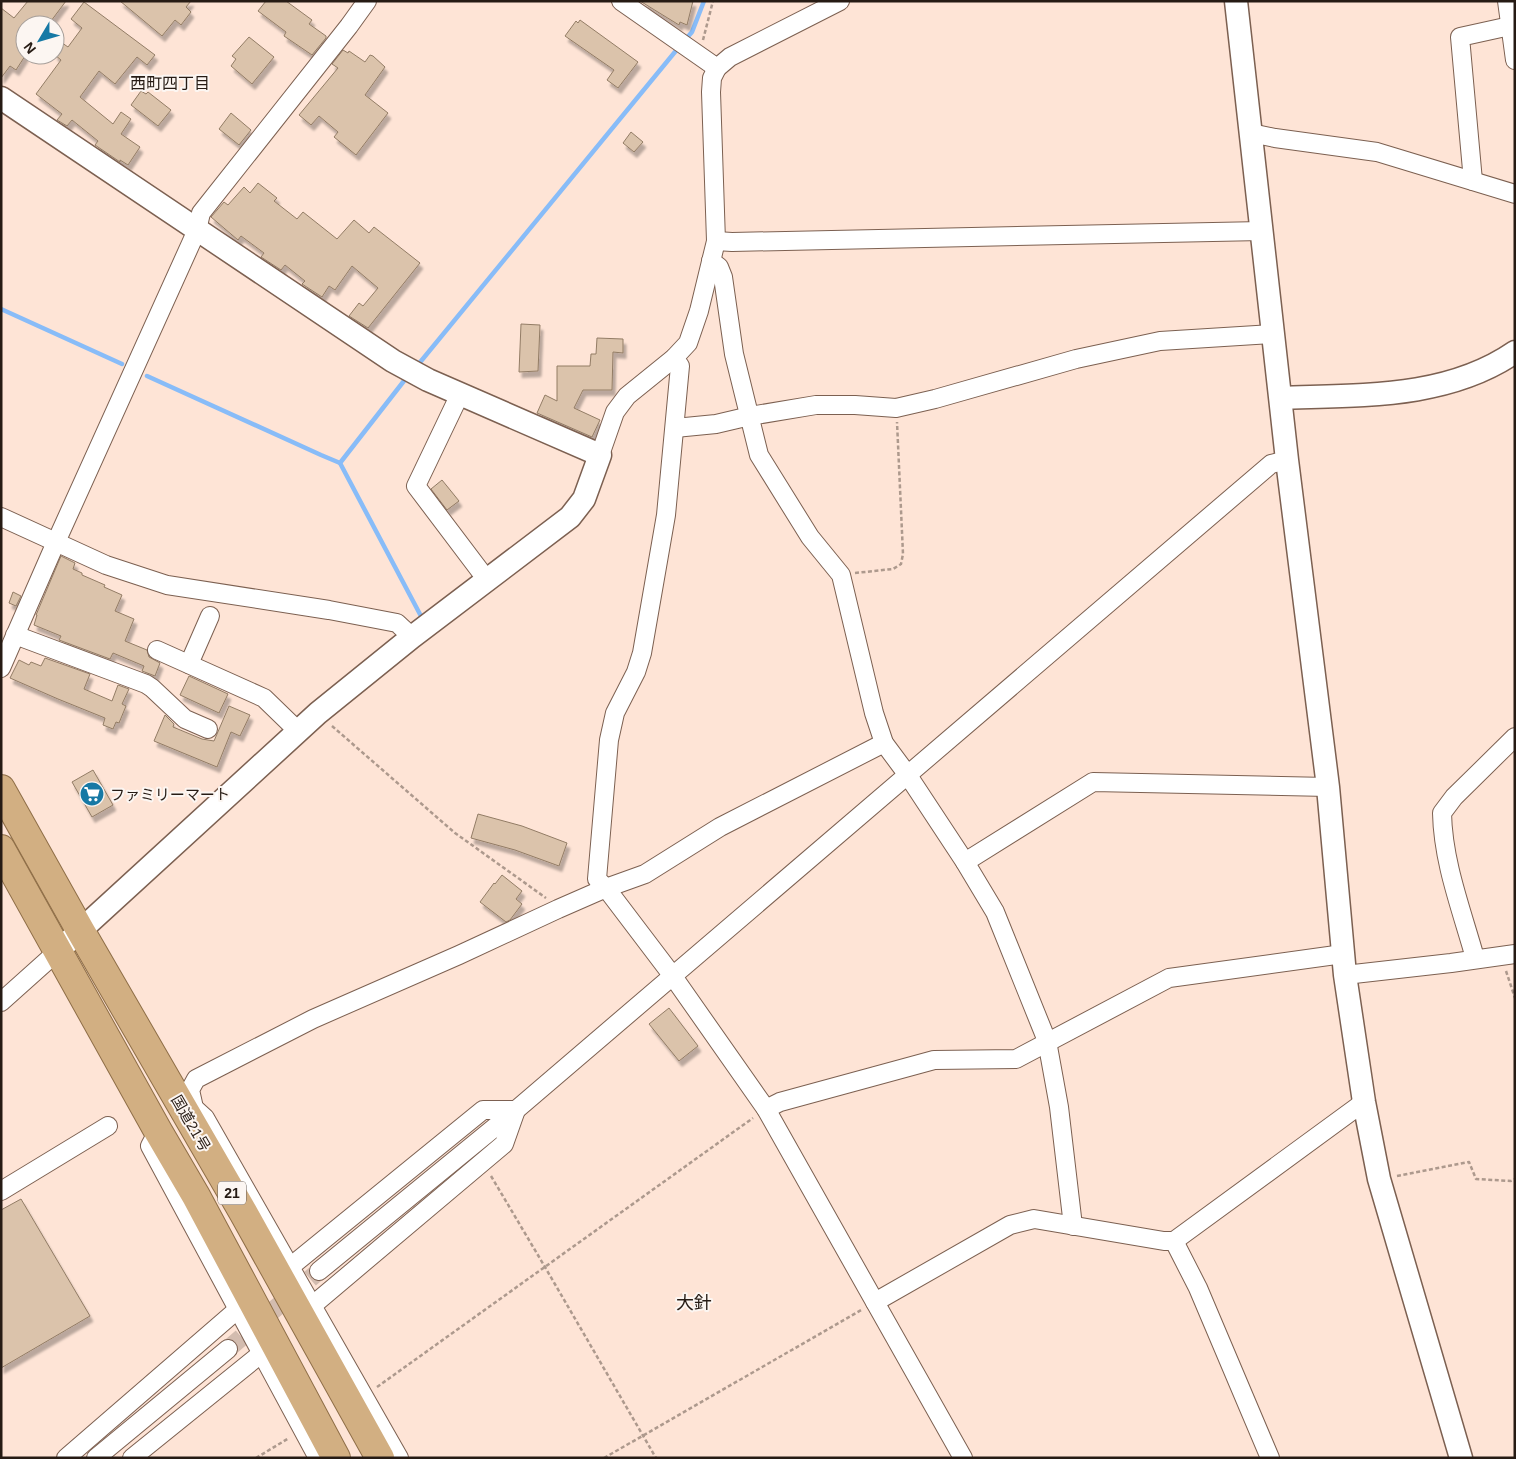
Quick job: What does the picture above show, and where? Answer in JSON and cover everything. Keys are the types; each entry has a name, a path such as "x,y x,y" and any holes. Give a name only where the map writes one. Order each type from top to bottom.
{"highway":[{"name":"国道21号","path":"1,789 80,930 189,1109 243,1212 380,1458"},
{"name":"21","path":"1,849 196,1196 336,1458"}],"street":[{"path":"1,668 196,230 201,213 350,26 367,1"},
{"path":"621,1 717,68"},
{"path":"1,1002 318,713 412,637 570,517 584,498 615,412 627,396 674,358 688,343 699,311 716,241 711,92 712,78 717,68 730,57 840,1"},
{"path":"1236,1 1287,460 1328,788 1344,964 1364,1102 1379,1179 1461,1458"},
{"path":"1507,1 1515,60"},
{"path":"1474,181 1460,37 1510,26"},
{"path":"1,98 196,230 412,372 600,455"},
{"path":"1251,133 1377,152 1515,194"},
{"path":"716,241 1262,231"},
{"path":"711,261 719,267 723,277 734,354 759,455 810,537 841,575 874,713 884,743 907,774 965,862 995,912 1048,1041 1059,1107 1073,1226"},
{"path":"674,428 716,424 750,416 816,405 896,408 935,399 1076,359 1160,340 1273,334"},
{"path":"1281,398 1375,395 1425,389 1463,378 1515,352"},
{"path":"674,358 680,366 666,515 642,653 636,672 615,713 609,740 597,879 606,888 672,975 766,1109 963,1458"},
{"path":"460,394 416,486 487,580"},
{"path":"319,1271 516,1110 1271,464 1287,460"},
{"path":"1,516 106,565 168,585 328,610 397,623 412,637"},
{"path":"189,664 210,616"},
{"path":"16,635 146,684 185,719 208,729"},
{"path":"157,650 264,698 298,731"},
{"path":"1475,958 1442,835 1442,813 1454,797 1515,737"},
{"path":"399,1458 205,1118 189,1109 190,1090 196,1080 313,1020 558,909 606,888 645,874 720,827 884,743"},
{"path":"965,862 1094,782 1328,788"},
{"path":"766,1109 780,1102 934,1060 1016,1059 1169,978 1344,964 1451,963 1475,958 1507,955"},
{"path":"875,1302 1010,1225 1034,1219 1174,1241 1364,1102"},
{"path":"290,1267 483,1110 516,1110"},
{"path":"313,1305 504,1144 516,1110"},
{"path":"1,1191 108,1126"},
{"path":"158,1131 150,1146 318,1458"},
{"path":"1174,1241 1198,1288 1270,1458"},
{"path":"66,1458 237,1310"},
{"path":"96,1458 228,1349"},
{"path":"132,1458 262,1353"}],"path":[{"path":"699,56 713,1"},
{"path":"841,575 893,569 901,564 903,554 896,408"},
{"path":"318,713 454,833 550,901 558,909"},
{"path":"1507,955 1515,998"},
{"path":"364,1396 766,1109"},
{"path":"483,1162 656,1458"},
{"path":"1379,1179 1468,1162 1476,1179 1511,1181 1515,1179"},
{"path":"604,1458 875,1302"},
{"path":"256,1458 303,1430"}],"building":[{"path":"28,1 66,1 56,15 16,15"},
{"path":"120,1 191,1 186,7 191,12 181,25 175,20 162,36"},
{"path":"266,1 286,1 312,20 309,24 326,36 312,55 284,36 286,32 258,11"},
{"path":"640,1 693,1 687,25 680,22 679,25"},
{"path":"84,2 155,55 147,65 137,57 115,84 99,71 80,97 113,124 121,112 131,119 121,134 140,147 128,165 120,160 120,162 95,145 98,141 72,120 67,126 57,120 62,114 36,94 57,65 65,65 65,45 68,47 82,28 71,19"},
{"path":"1,8 14,18 15,17 15,65 19,65 16,70 10,66 1,78"},
{"path":"580,20 638,62 618,88 607,80 614,70 565,36 576,21 578,23"},
{"path":"249,37 274,57 252,84 231,66 236,59 232,56"},
{"path":"343,50 348,53 349,51 365,62 370,55 373,56 385,67 365,95 388,113 356,155 334,137 338,132 319,116 311,125 299,115 338,68 332,64"},
{"path":"141,91 146,94 148,92 171,110 158,126 131,105"},
{"path":"231,113 251,130 239,145 219,129"},
{"path":"631,132 643,142 634,152 623,143"},
{"path":"258,183 277,198 274,201 297,219 303,212 337,239 354,220 369,233 374,227 420,263 368,328 349,316 359,303 363,306 378,288 352,266 335,290 329,286 322,297 302,284 305,281 285,265 281,270 261,257 264,253 241,236 238,240 211,217 224,202 228,205 244,187 250,193"},
{"path":"521,324 540,325 538,371 519,372"},
{"path":"597,338 623,339 623,353 613,352 612,390 583,390 574,408 600,420 592,437 537,413 545,395 557,401 557,366 590,366 591,354 596,354"},
{"path":"442,480 459,501 447,510 431,489"},
{"path":"61,556 75,563 73,569 82,573 82,575 122,595 115,611 134,619 125,641 147,650 149,657 160,663 155,676 142,671 144,666 113,653 110,659 59,640 61,636 34,625 36,615"},
{"path":"13,592 21,596 16,606 9,603"},
{"path":"45,658 90,674 84,689 112,701 118,685 129,689 122,704 126,706 119,723 116,722 113,729 103,725 105,718 10,678 19,660 29,665 31,662 41,666"},
{"path":"189,676 228,694 219,713 180,695"},
{"path":"229,706 250,715 240,736 231,732 217,767 154,741 165,715 174,724 173,727 202,739 214,741"},
{"name":"ファミリーマート","path":"93,770 113,805 92,817 72,782"},
{"path":"478,814 522,826 567,843 559,866 515,850 471,838"},
{"path":"502,875 522,891 516,899 522,904 510,920 506,922 480,902"},
{"path":"669,1008 698,1046 679,1061 649,1024"},
{"path":"21,1199 90,1316 1,1368 1,1210"}],"waterway":[{"path":"684,41 692,32 704,1"},
{"path":"417,366 679,47"},
{"path":"1,309 122,364"},
{"path":"147,376 340,463 422,618"},
{"path":"340,463 407,377"}],"tunnel":[{"path":"228,1349 319,1271"}],"place":[{"name":"ファミリーマート","path":"92,794"}],"district":[{"name":"西町四丁目","path":"170,83"},
{"name":"大針","path":"694,1303"}]}
